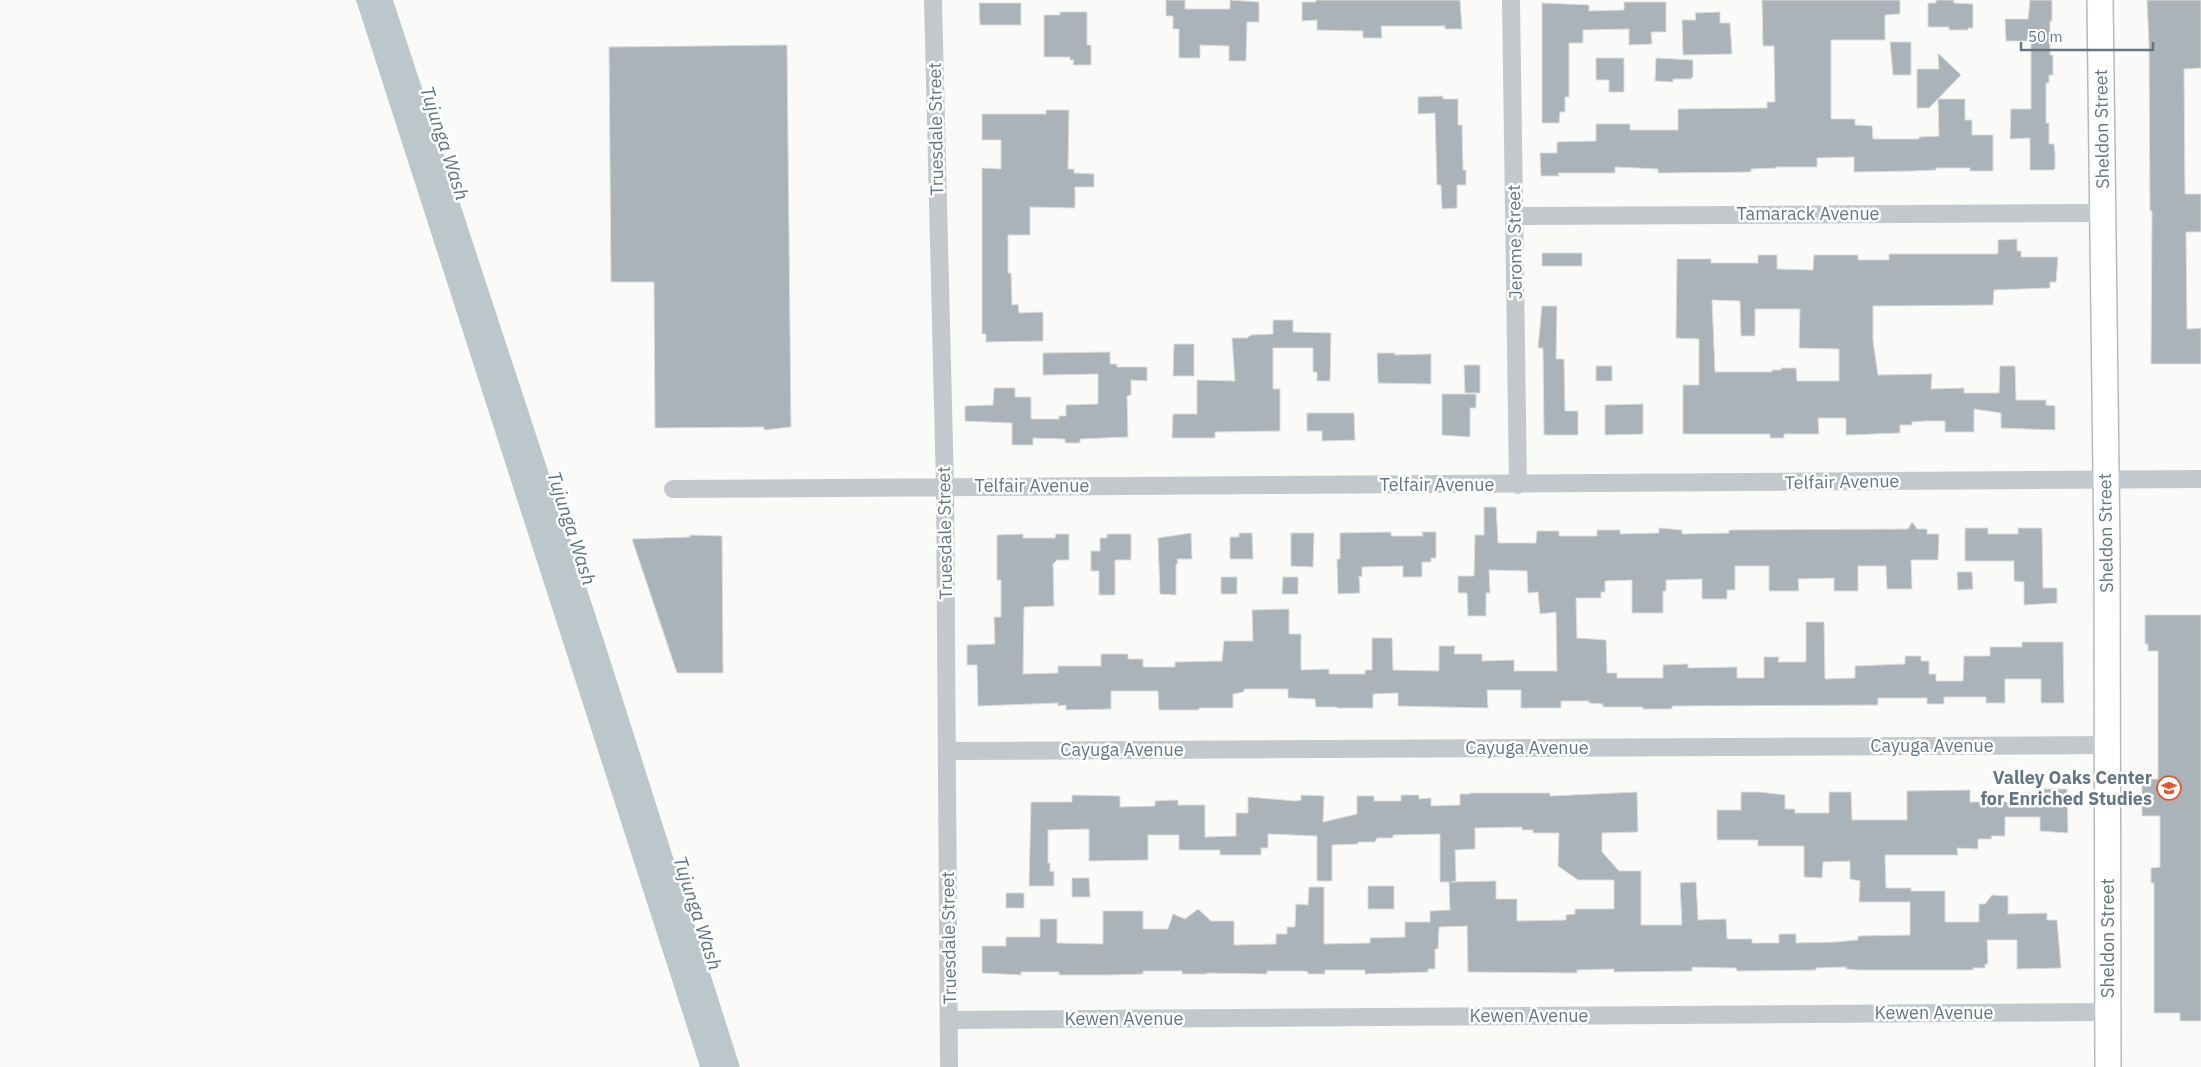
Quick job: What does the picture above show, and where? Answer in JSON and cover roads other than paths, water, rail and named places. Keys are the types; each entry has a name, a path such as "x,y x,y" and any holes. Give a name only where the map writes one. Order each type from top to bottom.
{"main road":[{"name":"Sheldon Street","path":"2100,0 2108,745 2108,1067"}],"street":[{"name":"Truesdale Street","path":"933,0 945,486 949,1067"},
{"name":"Jerome Street","path":"1511,0 1518,485"},
{"name":"Tamarack Avenue","path":"1514,216 2102,213"},
{"name":"Telfair Avenue","path":"673,489 945,486 1518,485 2201,479"},
{"name":"Cayuga Avenue","path":"947,751 2108,745"},
{"name":"Kewen Avenue","path":"950,1020 2108,1012"}],"place":[{"name":"Valley Oaks Center for Enriched Studies","path":"2169,788"}],"water label":[{"name":"Tujunga Wash","path":"445,143"},
{"name":"Tujunga Wash","path":"572,528"},
{"name":"Tujunga Wash","path":"698,913"}]}
